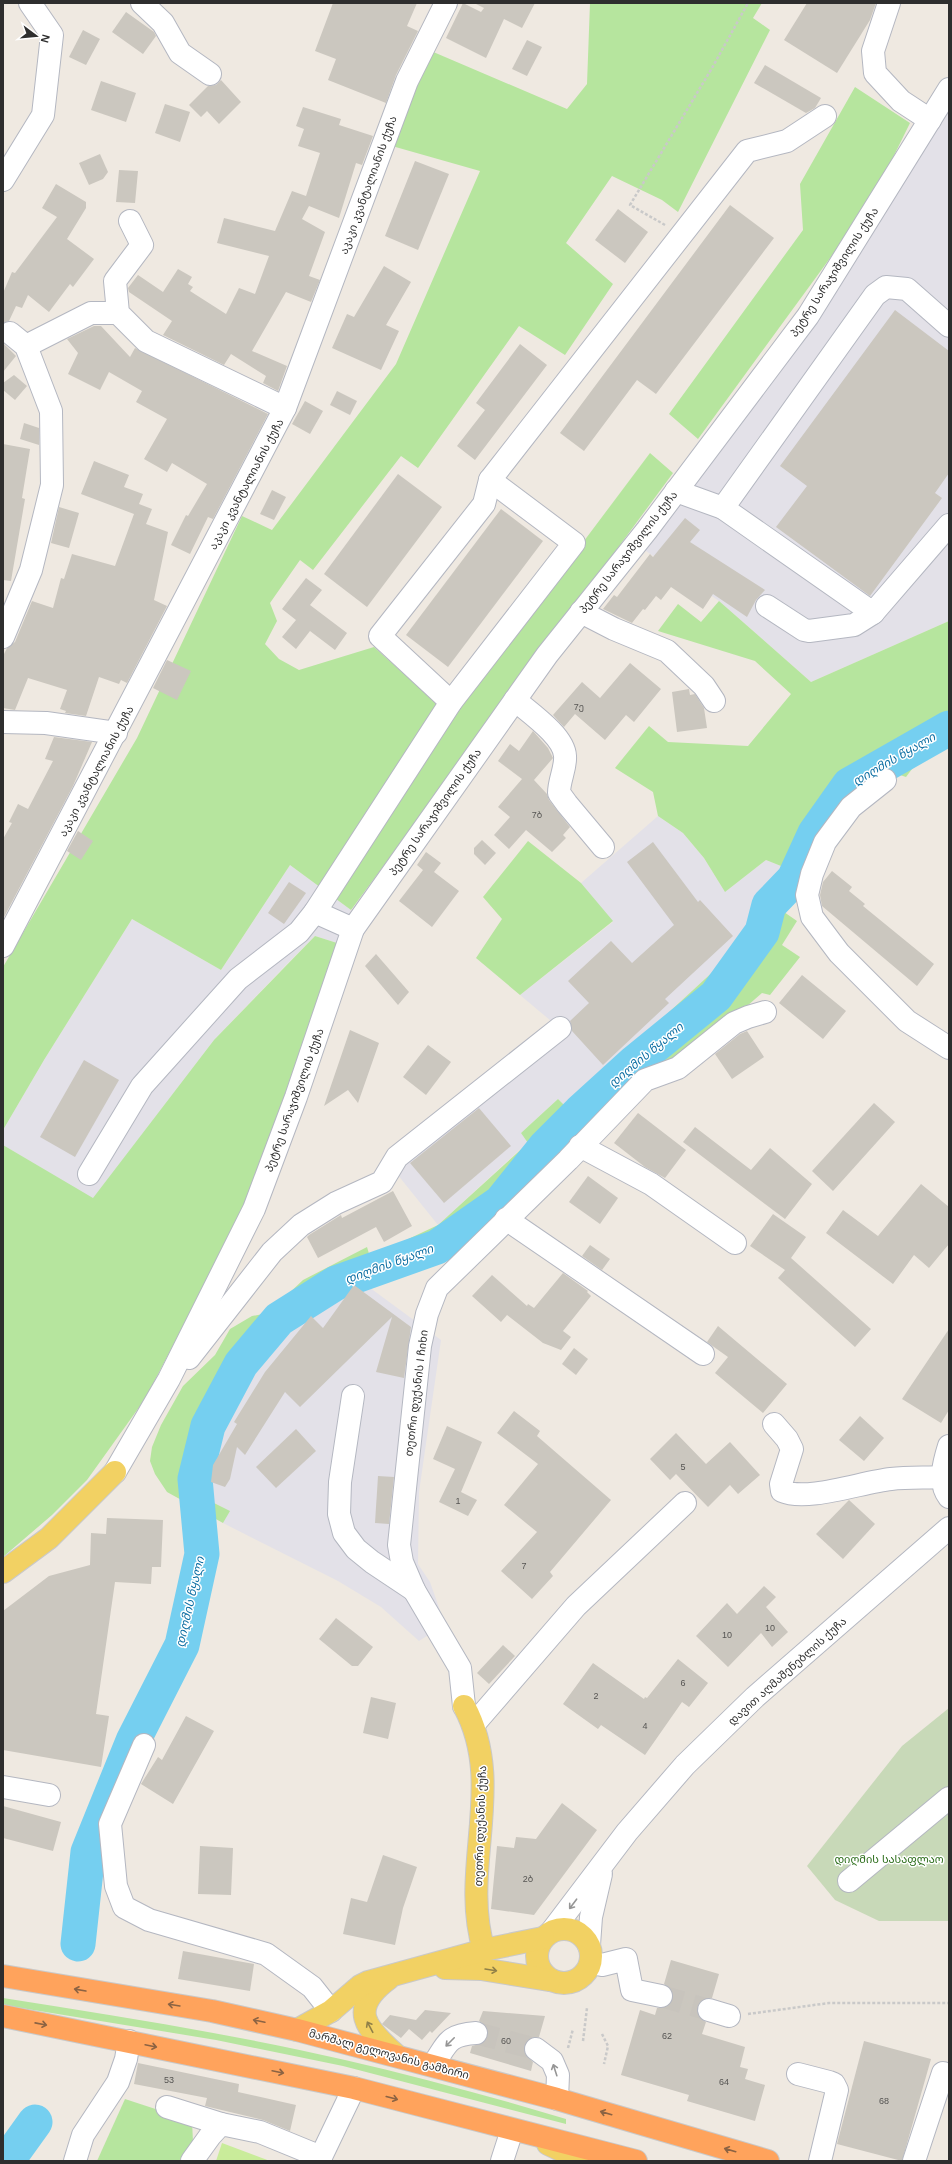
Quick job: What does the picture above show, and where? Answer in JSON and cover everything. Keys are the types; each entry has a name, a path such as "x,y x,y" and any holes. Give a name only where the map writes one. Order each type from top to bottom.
{"highway":[{"name":"მარშალ გელოვანის გამზირი","path":"3,1976 212,2011 297,2030 396,2055 557,2099 768,2161"},
{"path":"3,2016 354,2088 636,2161"}],"main road":[{"name":"პეტრე სარაჯიშვილის ქუჩა","path":"3,1572 49,1538 115,1472"},
{"name":"თეთრი დუქანის ქუჩა","path":"469,1715 482,1754 484,1778 477,1908 478,1927 484,1950"},
{"path":"297,2030 331,2011 360,1986 424,1967 484,1950 569,1929 578,1932 590,1954 582,1978 574,1982 557,1983 549,1980 481,1969 424,1967"},
{"path":"548,1935 536,1956 540,1969 549,1980"},
{"path":"393,1976 375,1988 369,1996 365,2012 368,2028 396,2055"},
{"path":"518,2131 584,2161"}],"street":[{"path":"3,180 42,115 52,35 30,3"},
{"path":"142,3 163,23 180,52 210,74"},
{"name":"აკაკი კვანტალიანის ქუჩა","path":"3,946 285,408 407,81 446,3"},
{"path":"890,3 873,51 875,73 901,101 930,120"},
{"name":"პეტრე სარაჯიშვილის ქუჩა","path":"115,1472 169,1380 254,1209 296,1097 353,929 547,655 676,492 808,316 930,120 948,94"},
{"path":"451,702 380,636 484,504 490,480 747,151 787,141 825,116"},
{"path":"130,221 142,245 115,281 118,313 146,341 285,408"},
{"path":"723,508 874,295 886,287 907,289 949,326"},
{"path":"3,637 31,570 52,484 51,411 18,340 91,313 118,313"},
{"path":"89,1174 142,1086 238,978 299,932 315,912 451,702 574,542 490,480"},
{"path":"676,492 723,508 873,613"},
{"path":"767,606 804,630 809,631 854,625 873,613 949,526"},
{"path":"581,612 614,630 667,651 704,686 714,701"},
{"path":"515,700 547,728 564,746 565,758 559,793 603,847"},
{"path":"3,722 46,723 116,733"},
{"path":"885,780 851,807 825,842 812,874 807,895 812,917 839,953 907,1021 949,1048"},
{"path":"315,912 353,929"},
{"name":"თეთრი დუქანის I ჩიხი","path":"469,1715 460,1668 414,1590 402,1562 399,1545 420,1346 427,1314 437,1288 645,1080 678,1068 734,1023 748,1016 765,1012"},
{"path":"169,1380 208,1336 272,1252 301,1225 336,1203 382,1182 397,1157 560,1028"},
{"path":"580,1146 651,1184 735,1243"},
{"path":"506,1219 703,1354"},
{"path":"353,1396 338,1514 344,1533 356,1549 372,1562 414,1590"},
{"path":"774,1424 787,1439 792,1449 781,1484 782,1491 790,1495 807,1494 892,1479 946,1487 943,1467 949,1446"},
{"path":"469,1715 576,1606 685,1503"},
{"name":"დავით აღმაშენებლის ქუჩა","path":"548,1935 651,1803 686,1765 755,1696 949,1528"},
{"path":"144,1745 110,1824 116,1886 124,1907 149,1920 266,1954 312,1987 331,2011"},
{"path":"3,1787 49,1795"},
{"path":"849,1881 949,1798"},
{"name":"დავით აღმაშენებლის ქუჩა","path":"590,1954 591,1917 595,1892 605,1861"},
{"path":"590,1954 602,1965 626,1960 632,1990 661,1996"},
{"path":"433,2065 448,2041 459,2034 476,2033"},
{"path":"75,2161 83,2134 118,2082 126,2059 121,2040"},
{"path":"536,2049 552,2061 558,2075 557,2099"},
{"path":"914,2161 943,2073"},
{"path":"798,2074 834,2084 837,2090 820,2161"},
{"path":"167,2107 221,2124 260,2132 320,2159 354,2088"},
{"path":"192,2161 210,2136 221,2124"},
{"path":"502,2161 518,2131"}],"path":[{"path":"681,234 630,205 712,68 748,3"},
{"path":"719,2013 829,2003 949,2003"},
{"path":"583,2041 587,2008"},
{"path":"567,2053 573,2029"},
{"path":"602,2034 608,2046 604,2064"}],"shaded area":[{"path":"949,111 949,621 811,682 719,601 643,549 821,311"},
{"path":"658,816 683,833 704,858 725,892 766,860 781,866 743,944 566,1108 558,1099 521,1133 528,1142 438,1225 385,1159 551,1021 520,995 613,922 581,883"},
{"path":"290,865 351,910 337,943 315,936 214,1040 93,1199 3,1145 3,1130 44,1060 132,919 221,970"},
{"path":"362,1282 441,1340 419,1492 418,1564 430,1582 447,1630 430,1634 419,1641 381,1607 338,1581 223,1523 229,1511 212,1502 206,1491 214,1447 229,1402 305,1312 328,1303 335,1293"}],"green space":[{"path":"590,3 762,3 753,18 770,30 678,212 662,200 612,176 566,243 613,284 565,355 519,326 418,468 401,456 313,570 300,560 270,603 277,621 265,644 279,659 299,670 374,647 452,717 650,453 673,473 351,910 290,865 221,970 132,919 44,1060 3,1130 3,967 137,738 242,516 272,530 396,364 480,171 392,146 431,51 567,109 587,84"},
{"path":"855,87 910,123 871,202 698,439 669,414 803,230 800,184"},
{"path":"719,601 811,682 949,621 949,742 921,757 906,777 888,771 797,893 784,912 797,921 782,945 800,957 770,995 762,993 465,1251 459,1244 439,1255 335,1293 328,1303 305,1312 229,1402 214,1447 206,1491 212,1502 230,1511 223,1523 167,1492 155,1474 150,1461 152,1447 161,1425 183,1386 215,1355 230,1329 252,1316 268,1313 303,1280 367,1247 370,1257 438,1225 528,1143 521,1133 558,1099 566,1107 743,944 781,866 766,860 725,892 704,858 683,833 658,816 653,792 615,768 649,726 668,742 748,746 791,694 755,661 658,631 678,604 701,622"},
{"path":"528,841 581,883 613,921 520,995 476,958 502,919 483,897"},
{"path":"315,936 337,943 253,1193 145,1399 87,1480 52,1515 3,1557 3,1145 93,1198 214,1040"},
{"name":"დიღმის სასაფლაო","path":"949,1708 949,1921 879,1921 835,1900 807,1866 902,1746"},
{"path":"3,1998 217,2034 345,2060 484,2095 566,2119 566,2124 343,2066 216,2040 3,2005"},
{"path":"125,2099 192,2121 193,2142 179,2161 97,2161"},
{"path":"222,2143 270,2161 216,2161"}],"building":[{"path":"333,3 417,3 407,26 418,31 396,75 386,103 328,80 336,59 315,51"},
{"path":"463,3 481,12 484,8 474,3 535,3 522,28 504,19 486,58 446,38"},
{"path":"807,3 876,3 870,20 837,73 784,40"},
{"path":"126,12 154,32 156,36 143,54 112,32"},
{"path":"83,30 100,39 86,65 69,57"},
{"path":"527,40 542,47 527,76 512,69"},
{"path":"765,65 821,98 815,108 806,113 754,83"},
{"path":"221,80 241,102 219,124 207,111 201,117 189,105 208,86 216,85"},
{"path":"101,81 136,93 126,122 91,110"},
{"path":"165,104 190,112 180,142 155,133"},
{"path":"303,107 341,119 339,125 373,136 362,165 356,163 339,218 309,206 302,219 325,232 309,276 320,280 311,302 286,292 252,351 287,366 278,391 263,383 266,376 231,354 224,365 163,335 172,321 129,292 128,288 138,275 163,292 178,269 192,277 188,284 193,287 190,291 226,314 239,288 255,294 269,256 217,243 224,218 275,231 292,191 306,196 320,153 298,146 304,129 296,126"},
{"path":"100,154 108,172 103,179 89,185 79,163"},
{"path":"415,161 449,174 418,250 385,236"},
{"path":"119,170 138,171 135,203 116,202"},
{"path":"56,184 86,202 86,208 67,239 94,259 73,287 70,284 49,312 28,295 22,308 16,306 9,321 3,323 3,293 12,272 15,273 57,217 42,208"},
{"path":"730,205 774,238 656,394 637,380 584,451 560,433"},
{"path":"618,209 648,232 625,263 595,240"},
{"path":"384,266 411,282 386,325 399,331 381,370 332,348 347,314 354,317"},
{"path":"895,310 949,351 949,473 935,493 942,498 870,596 776,527 807,486 780,466"},
{"path":"94,326 101,326 130,357 135,348 268,414 213,519 208,517 190,554 171,545 186,515 188,516 207,484 172,463 167,472 144,459 167,419 136,402 142,391 109,372 100,390 68,374 78,353 67,339"},
{"path":"3,343 16,356 3,372"},
{"path":"520,344 547,365 475,460 457,446 485,410 476,403"},
{"path":"14,375 27,386 15,400 3,390 3,383"},
{"path":"337,391 357,401 350,415 330,405"},
{"path":"305,401 323,411 310,434 292,424"},
{"path":"24,423 39,428 39,445 20,439"},
{"path":"3,444 30,449 22,498 25,499 11,581 3,580"},
{"path":"94,461 129,475 124,487 143,494 139,504 152,509 146,524 168,532 154,600 167,606 127,683 121,680 119,684 99,677 86,716 65,713 66,711 60,709 67,690 28,678 15,710 3,708 3,656 7,648 15,642 32,601 53,608 61,578 64,579 72,554 115,566 134,514 81,494"},
{"path":"398,474 442,507 367,607 324,574"},
{"path":"272,490 286,497 274,520 260,514"},
{"path":"59,507 79,513 69,548 51,543"},
{"path":"501,509 543,541 448,667 406,635"},
{"path":"685,518 700,530 690,542 765,590 756,600 747,617 713,594 703,609 671,587 661,600 656,596 632,623 603,609 614,595 617,597 650,554 653,557"},
{"path":"306,578 322,590 310,605 347,633 335,650 310,631 296,649 282,637 296,620 282,609"},
{"path":"167,660 191,671 177,700 153,688"},
{"path":"630,663 661,689 634,722 626,715 605,740 575,714 564,727 553,715 582,682 600,698"},
{"path":"689,689 690,695 695,694 704,708 707,728 677,732 672,692"},
{"path":"533,731 548,748 553,758 534,780 547,794 549,800 570,827 563,835 566,838 552,852 526,830 509,849 494,835 510,817 498,807 522,779 498,761 510,744 519,751"},
{"path":"54,737 92,742 73,786 3,919 3,839 12,823 9,822 18,804 28,809 53,761 45,759"},
{"path":"78,831 93,841 81,860 67,851"},
{"path":"482,840 496,853 485,865 474,854 474,848"},
{"path":"653,842 698,902 700,900 733,936 665,999 669,1003 603,1065 572,1031 570,1021 589,1003 568,981 611,941 632,963 674,925 627,862"},
{"path":"426,852 441,863 434,872 459,891 432,927 399,901 423,870 417,865"},
{"path":"832,871 852,887 849,891 865,904 863,906 934,964 917,986 822,906 820,895 823,882"},
{"path":"289,882 306,893 284,924 268,913"},
{"path":"376,954 409,992 398,1005 365,966"},
{"path":"802,975 846,1011 823,1039 779,1003"},
{"path":"350,1030 379,1043 358,1103 348,1090 324,1106"},
{"path":"747,1031 764,1057 732,1079 715,1054 740,1034"},
{"path":"428,1045 451,1062 426,1095 403,1077"},
{"path":"84,1060 119,1080 75,1157 40,1137"},
{"path":"874,1103 895,1122 833,1191 812,1171"},
{"path":"479,1108 511,1146 444,1203 410,1163"},
{"path":"638,1113 686,1150 665,1178 645,1167 614,1143"},
{"path":"695,1127 751,1170 770,1148 812,1184 785,1219 683,1142"},
{"path":"588,1176 618,1198 600,1224 569,1202"},
{"path":"921,1184 949,1207 949,1244 929,1268 914,1255 893,1284 826,1233 843,1210 878,1236"},
{"path":"393,1191 412,1226 384,1242 376,1227 318,1258 307,1237 309,1235 341,1215 342,1218"},
{"path":"773,1214 806,1237 791,1258 871,1329 855,1347 778,1278 785,1270 750,1246"},
{"path":"590,1245 610,1259 602,1270 582,1256"},
{"path":"563,1273 588,1291 587,1292 591,1296 563,1331 571,1337 561,1350 543,1343 507,1315 501,1322 472,1296 492,1275 527,1306 528,1304 534,1308"},
{"path":"354,1285 411,1327 404,1378 376,1372 392,1317 300,1407 285,1392 245,1455 237,1447 230,1479 225,1487 211,1482 213,1465 237,1424 234,1422 265,1372 311,1316 323,1328"},
{"path":"718,1326 787,1384 763,1413 715,1373 728,1357 707,1342"},
{"path":"949,1329 949,1410 941,1423 902,1399"},
{"path":"574,1348 588,1359 576,1375 562,1364"},
{"path":"514,1411 540,1431 537,1436 611,1500 550,1572 553,1576 532,1599 501,1571 537,1532 504,1505 538,1464 497,1433"},
{"path":"860,1416 884,1438 864,1461 839,1440"},
{"path":"447,1426 482,1442 461,1492 477,1500 468,1516 439,1502 455,1469 433,1459"},
{"path":"296,1429 316,1451 276,1488 256,1467"},
{"path":"676,1433 706,1464 730,1442 760,1475 738,1494 730,1485 708,1507 676,1474 670,1480 650,1459"},
{"path":"378,1476 394,1477 389,1524 375,1523"},
{"path":"849,1500 875,1524 843,1559 816,1534"},
{"path":"107,1518 163,1520 161,1567 152,1567 151,1584 115,1582 96,1714 109,1716 101,1767 3,1750 3,1611 49,1576 90,1565 91,1533 106,1534"},
{"path":"764,1586 776,1597 766,1607 788,1632 772,1647 761,1633 728,1667 696,1636 727,1603 737,1614"},
{"path":"336,1618 373,1647 358,1666 352,1666 319,1639"},
{"path":"503,1645 515,1656 489,1684 477,1673"},
{"path":"678,1659 708,1683 689,1707 682,1702 645,1755 601,1725 598,1729 563,1704 593,1663 644,1699 645,1697 647,1698"},
{"path":"371,1697 396,1703 388,1739 363,1733"},
{"path":"186,1716 214,1731 173,1804 141,1784 158,1757 162,1760"},
{"path":"562,1803 597,1830 534,1915 491,1909 497,1846 514,1848 516,1837 536,1839"},
{"path":"3,1806 61,1822 53,1851 3,1838"},
{"path":"200,1846 233,1848 231,1895 198,1894"},
{"path":"383,1855 417,1867 403,1908 395,1945 343,1934 351,1898 367,1902"},
{"path":"183,1951 254,1964 250,1991 178,1979"},
{"path":"671,1960 719,1974 712,1998 707,1998 701,2001 697,2007 700,2018 706,2022 702,2034 745,2047 740,2067 748,2069 745,2079 765,2085 755,2121 687,2101 689,2095 621,2075 640,2010 655,2015 657,2008 665,2008 673,1999 673,1992 664,1984"},
{"path":"425,2010 451,2013 432,2033 430,2031 422,2040 409,2029 401,2038 382,2024 390,2015 416,2020"},
{"path":"483,2011 545,2016 539,2037 531,2038 524,2047 525,2054 533,2062 531,2071 470,2053 472,2046 483,2043 488,2038 486,2026 479,2021"},
{"path":"864,2041 931,2059 902,2161 837,2144"},
{"path":"138,2063 239,2084 238,2092 296,2105 290,2131 263,2120 205,2106 207,2098 134,2084"}],"waterway":[{"name":"დიღმის წყალი","path":"78,1944 88,1852 133,1741 182,1645 202,1554 195,1479 208,1426 241,1364 279,1319 336,1283 437,1247 501,1202 546,1146 580,1112 635,1062 716,996 762,932 769,905 794,879 815,833 849,785 949,728"},
{"name":"დიღმის წყალი","path":"7,2161 35,2122"}],"tunnel":[{"path":"661,1996 709,2010"},
{"path":"476,2033 536,2049"}]}
